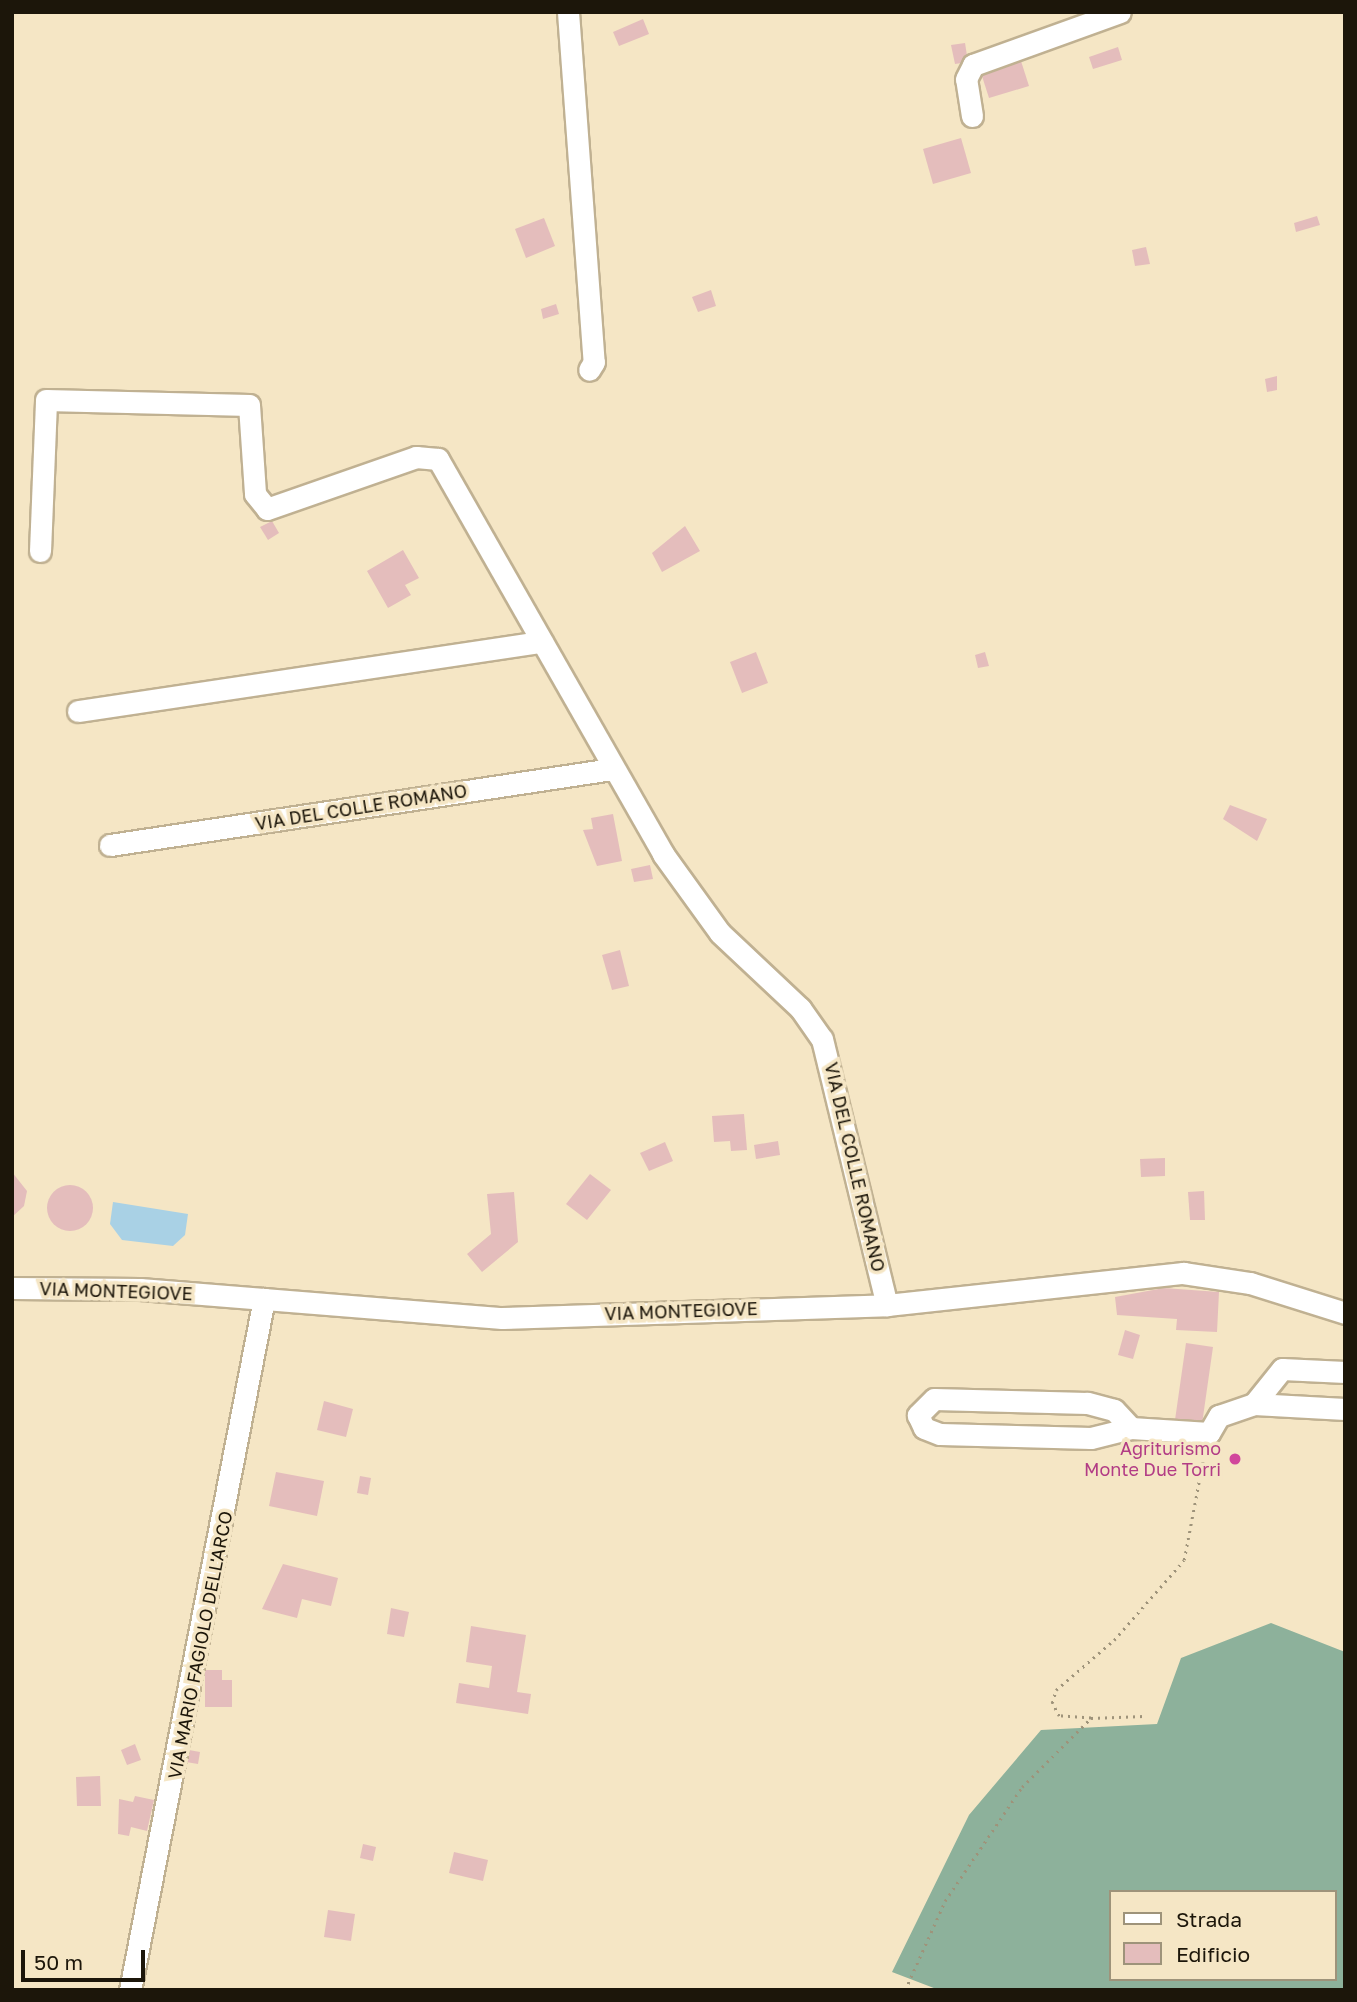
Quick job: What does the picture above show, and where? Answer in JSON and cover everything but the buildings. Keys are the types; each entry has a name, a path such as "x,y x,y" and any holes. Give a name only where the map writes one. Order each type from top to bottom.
{"street":[{"path":"568,12 594,362 589,370"},
{"path":"972,116 966,79 973,65 1120,12"},
{"name":"VIA DEL COLLE ROMANO","path":"40,551 46,400 249,405 254,489 261,506 274,508 416,457 438,459 612,769 702,911 800,1008 822,1039 887,1305"},
{"path":"78,711 542,642"},
{"name":"VIA DEL COLLE ROMANO","path":"110,845 612,769"},
{"name":"VIA MONTEGIOVE","path":"12,1288 264,1298 502,1318 887,1305 1183,1273 1250,1283 1345,1313"},
{"name":"VIA MARIO FAGIOLO DELL'ARCO","path":"130,1990 264,1298"},
{"path":"1254,1404 1282,1369 1339,1372 1345,1353"},
{"path":"1131,1428 1114,1410 1087,1403 934,1399 918,1415 924,1428 940,1434 1091,1437 1131,1428 1209,1433 1219,1416 1254,1404 1345,1409"}],"path":[{"path":"1144,1716 1059,1716 1052,1703 1056,1690 1114,1640 1184,1560 1209,1433"},
{"path":"905,1990 945,1901 1022,1787 1091,1718"}],"green space":[{"path":"1271,1623 1345,1652 1345,1990 939,1990 892,1972 969,1815 1041,1730 1157,1724 1181,1658"}],"water":[{"path":"113,1202 188,1214 185,1235 173,1246 122,1240 110,1224"}],"place":[{"name":"Agriturismo Monte Due Torri","path":"1235,1459"}]}
